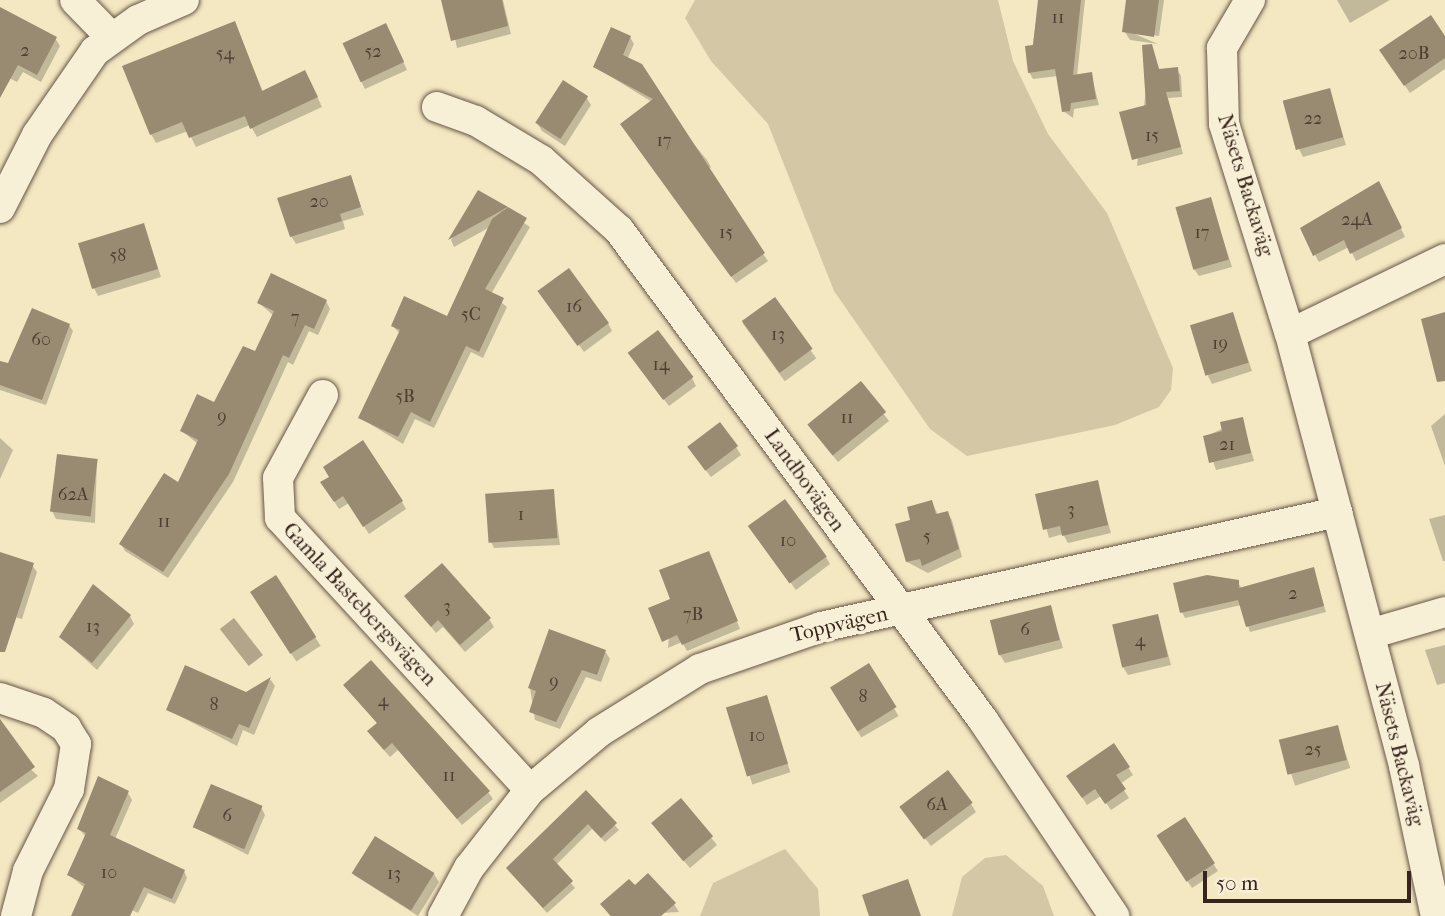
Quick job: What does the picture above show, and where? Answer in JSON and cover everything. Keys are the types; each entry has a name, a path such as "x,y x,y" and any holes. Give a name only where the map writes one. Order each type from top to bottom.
{"street":[{"path":"75,0 111,37"},
{"path":"0,208 37,135 111,37 184,0"},
{"name":"Näsets Backaväg","path":"1250,0 1222,48 1219,95 1290,334 1370,634 1436,916"},
{"name":"Landbovägen","path":"437,107 510,140 598,206 983,720 1114,916"},
{"path":"1290,334 1445,259"},
{"name":"Gamla Bastebergsvägen","path":"323,395 278,478 280,518 530,790"},
{"name":"Toppvägen","path":"443,916 469,868 530,790 599,732 700,669 776,639 1337,512"},
{"path":"1370,634 1445,612"},
{"path":"0,698 44,713 66,727 76,744 69,789 29,871 16,916"}],"shaded area":[{"path":"695,0 998,0 1013,61 1048,134 1107,213 1173,368 1171,390 1159,407 1115,425 967,456 930,429 834,291 768,124 711,61 685,18"},
{"path":"234,618 263,655 249,666 220,629"},
{"path":"785,849 818,889 820,916 700,916 713,883"},
{"path":"1006,855 1043,886 1054,916 952,916 962,877 985,858"}],"building":[{"path":"441,0 502,0 508,26 451,41"},
{"path":"1038,0 1081,0 1073,75 1092,72 1096,99 1071,103 1070,111 1062,112 1055,69 1028,73 1025,46 1033,45"},
{"path":"1126,0 1159,0 1154,37 1122,32"},
{"path":"0,7 57,37 37,75 18,65 0,98"},
{"path":"1431,15 1445,36 1445,58 1404,86 1379,50"},
{"path":"235,21 262,91 305,70 318,97 250,129 245,116 189,138 182,122 150,135 122,66"},
{"path":"386,23 404,62 361,82 342,43"},
{"path":"611,27 631,36 623,55 642,64 765,253 731,277 620,124 653,99 593,67"},
{"path":"1152,44 1159,69 1178,67 1180,91 1166,92 1181,147 1132,160 1119,112 1146,105 1142,45"},
{"path":"563,80 588,96 560,139 535,123"},
{"path":"1330,88 1343,137 1296,150 1283,101"},
{"path":"351,175 361,207 340,214 342,221 290,237 277,198"},
{"path":"1379,181 1402,228 1350,254 1344,240 1313,256 1300,228"},
{"path":"478,190 508,207 448,240"},
{"path":"1211,197 1229,259 1193,270 1175,207"},
{"path":"508,207 527,218 485,289 504,298 479,352 466,346 430,422 411,412 398,437 358,418 400,330 391,326 404,296 447,316 492,219"},
{"path":"144,223 158,269 92,289 78,243"},
{"path":"569,268 609,323 577,346 537,291"},
{"path":"271,273 327,300 314,329 305,325 289,358 283,355 229,474 163,572 119,544 164,473 178,482 198,440 180,431 197,394 214,402 243,346 255,351 274,311 257,303"},
{"path":"775,297 813,349 779,373 742,321"},
{"path":"32,308 70,324 42,400 0,385 0,361 8,363"},
{"path":"1233,312 1248,363 1205,376 1190,325"},
{"path":"1445,312 1445,381 1437,382 1421,319"},
{"path":"658,330 694,377 663,400 628,353"},
{"path":"861,381 886,412 833,456 807,424"},
{"path":"1243,417 1251,453 1209,463 1203,436 1222,431 1220,422"},
{"path":"720,422 738,446 705,471 687,447"},
{"path":"363,440 403,501 363,527 343,496 334,502 320,482 329,477 323,467"},
{"path":"57,454 98,459 91,517 50,512"},
{"path":"1098,480 1108,525 1062,536 1060,526 1043,530 1035,494"},
{"path":"554,489 557,538 489,543 485,494"},
{"path":"785,499 827,556 790,583 748,526"},
{"path":"932,500 936,514 948,511 959,549 922,566 920,559 906,562 895,524 910,520 907,507"},
{"path":"709,551 738,621 682,645 677,635 662,642 648,608 670,599 659,570"},
{"path":"0,552 34,563 5,652 0,652"},
{"path":"442,563 491,618 460,645 438,620 431,627 404,596"},
{"path":"1314,567 1324,606 1246,627 1238,600 1180,613 1173,583 1207,575 1239,580 1239,588"},
{"path":"276,575 316,637 290,654 250,592"},
{"path":"93,584 131,615 92,663 59,637"},
{"path":"1051,605 1060,640 999,655 990,620"},
{"path":"1158,614 1168,657 1122,667 1112,625"},
{"path":"549,629 606,650 597,675 582,670 556,722 529,712 536,691 528,688"},
{"path":"371,660 490,791 457,819 392,743 384,750 367,731 377,723 343,685"},
{"path":"869,663 897,707 858,731 830,687"},
{"path":"185,665 246,692 271,677 249,728 239,724 232,739 166,710"},
{"path":"767,695 788,764 747,776 726,708"},
{"path":"0,719 35,767 0,792"},
{"path":"1338,725 1347,760 1288,775 1279,740"},
{"path":"1114,743 1130,767 1116,775 1126,789 1105,804 1095,789 1082,798 1066,776"},
{"path":"948,770 973,803 924,839 899,807"},
{"path":"98,776 129,791 110,835 185,870 172,899 144,887 130,916 71,916 85,884 67,875 86,833 77,829"},
{"path":"211,784 263,806 244,849 193,827"},
{"path":"586,790 617,823 601,838 588,824 553,859 573,881 543,908 506,868"},
{"path":"681,798 713,836 683,861 651,823"},
{"path":"1185,817 1215,863 1186,882 1156,836"},
{"path":"375,836 434,873 411,910 352,873"},
{"path":"648,873 676,903 661,916 611,916 600,904 629,879 635,885"},
{"path":"908,879 921,916 869,916 862,895"}]}
